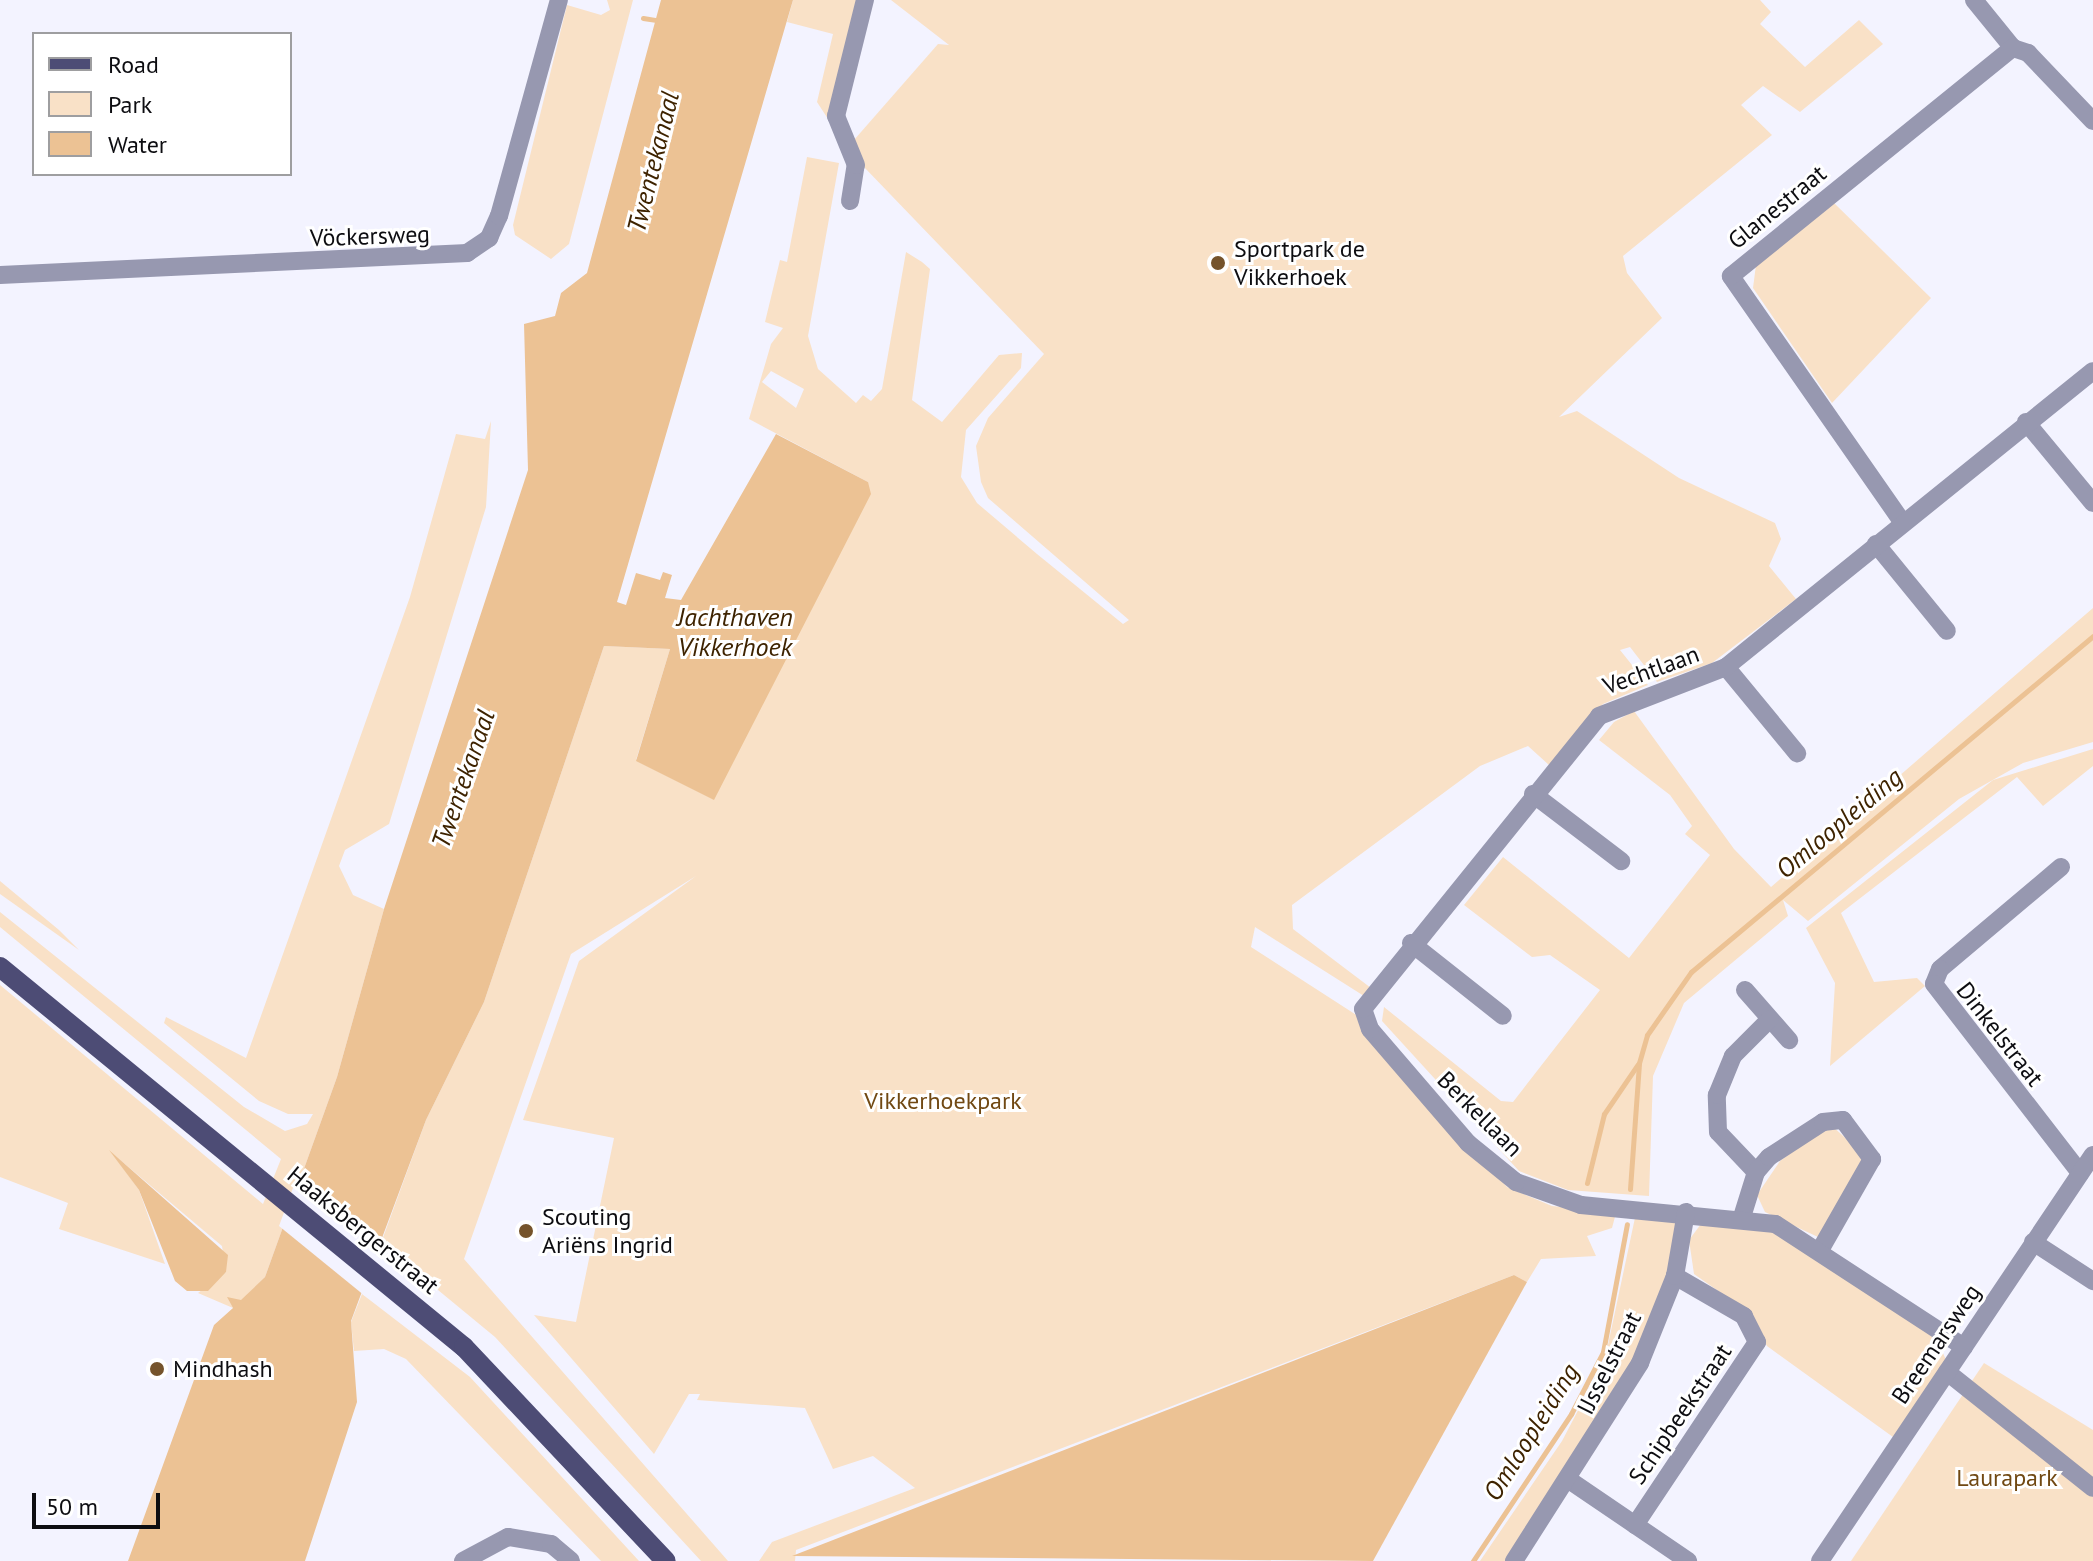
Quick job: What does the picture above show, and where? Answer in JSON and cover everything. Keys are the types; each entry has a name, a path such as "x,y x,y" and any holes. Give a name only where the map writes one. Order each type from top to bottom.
{"main road":[{"name":"Haaksbergerstraat","path":"0,967 386,1281 494,1376 666,1561"}],"street":[{"path":"850,201 856,165 836,116 865,0"},
{"path":"1974,0 2013,48 2028,53 2093,121"},
{"name":"Vöckersweg","path":"0,275 467,253 489,238 499,216 558,4"},
{"name":"Glanestraat","path":"1903,523 1731,276 2013,48"},
{"name":"Vechtlaan","path":"1363,1009 1411,943 1599,716 1726,667 2093,371"},
{"path":"2026,422 2093,503"},
{"path":"1876,544 1947,631"},
{"name":"Vechtlaan","path":"1726,667 1797,753"},
{"path":"1533,794 1621,861"},
{"name":"Dinkelstraat","path":"2061,867 1940,969 1934,984 2080,1173"},
{"path":"1411,943 1503,1016"},
{"path":"1745,990 1789,1040"},
{"name":"Berkellaan","path":"1363,1009 1370,1029 1468,1143 1516,1182 1581,1205 1742,1217 1775,1224 1820,1250 1964,1347"},
{"path":"1756,1172 1718,1132 1717,1095 1733,1056 1770,1019"},
{"path":"1742,1217 1756,1172 1831,1118 1843,1120 1870,1151 1868,1170 1820,1250"},
{"name":"Breemarsweg","path":"1820,1561 2093,1155"},
{"name":"IJsselstraat","path":"1514,1561 1626,1392 1675,1276 1686,1212"},
{"path":"2033,1242 2093,1281"},
{"name":"Schipbeekstraat","path":"1635,1525 1757,1342 1744,1316 1675,1276"},
{"path":"1947,1372 2093,1488"},
{"path":"1569,1480 1688,1561"},
{"path":"463,1561 508,1537 551,1544 571,1561"}],"green space":[{"path":"607,0 633,0 569,244 551,259 515,235 513,225 567,5 601,15 610,10"},
{"path":"793,0 858,0 828,119 817,102 833,34 787,22"},
{"name":"Vikkerhoekpark","path":"891,0 1760,0 1771,12 1760,24 1805,67 1859,20 1883,44 1800,112 1763,86 1741,105 1772,135 1623,256 1627,273 1662,318 1559,417 1577,411 1679,478 1775,523 1781,539 1769,566 1796,599 1712,663 1657,682 1630,647 1620,650 1648,685 1603,704 1549,765 1528,746 1480,766 1292,905 1293,929 1371,988 1364,996 1255,927 1251,947 1361,1018 1507,1187 1552,1206 1616,1213 1612,1228 1587,1236 1596,1256 1541,1259 1527,1282 1514,1275 796,1550 795,1561 759,1561 772,1542 915,1488 873,1456 833,1469 805,1408 697,1400 700,1394 689,1394 654,1454 534,1315 576,1322 614,1138 523,1120 579,961 696,876 571,954 464,1259 728,1561 701,1561 495,1337 381,1243 426,1120 484,1002 604,646 670,649 636,760 868,482 749,419 771,344 783,328 765,322 780,260 787,262 807,157 839,163 808,336 818,369 856,403 863,395 871,401 882,389 906,252 922,262 930,269 912,400 942,422 999,355 1022,353 1021,368 966,430 961,477 977,503 1123,624 1129,620 988,498 981,482 976,446 988,418 1044,354 864,167 854,140 938,44 949,45","holes":["771,371 804,389 796,408 762,382"]},
{"path":"1833,202 1931,298 1832,403 1753,288 1756,265"},
{"path":"491,421 486,507 389,824 345,850 339,866 353,895 384,909 337,1077 265,1277 241,1301 228,1298 233,1308 198,1293 226,1272 222,1246 113,1154 139,1190 165,1264 59,1229 68,1203 0,1177 0,985 263,1204 281,1159 0,927 0,912 244,1107 285,1131 307,1124 313,1114 288,1114 259,1101 164,1023 166,1017 246,1058 410,597 456,434 485,439"},
{"path":"2093,608 2093,742 2023,763 1959,799 1808,921 1783,900 1788,916 1684,1003 1653,1076 1649,1196 1568,1190 1519,1171 1382,1021 1384,1007 1501,1101 1513,1102 1600,990 1550,955 1532,957 1464,905 1503,857 1629,958 1710,855 1685,834 1692,826 1670,795 1599,740 1614,722 1634,711 1734,849 1771,887"},
{"path":"2093,749 2093,766 2043,806 2017,777 1841,913 1874,982 1917,978 1925,986 1830,1066 1835,983 1806,928 1993,780"},
{"path":"0,881 59,930 79,950 0,894"},
{"path":"1830,1124 1867,1158 1818,1237 1765,1212 1757,1195 1780,1161"},
{"path":"1636,1213 1677,1223 1672,1267 1626,1382 1509,1561 1480,1561 1562,1441 1605,1359"},
{"path":"1701,1224 1774,1232 1937,1339 1946,1360 1893,1437 1767,1346 1751,1314 1694,1274 1689,1240"},
{"path":"362,1294 470,1377 639,1561 601,1561 406,1359 384,1349 354,1351 351,1322"},
{"name":"Laurapark","path":"1984,1363 2093,1430 2093,1561 1851,1561"}],"water":[{"path":"661,0 793,0 617,602 626,605 636,573 660,580 663,572 672,575 665,598 681,600 776,434 868,482 871,494 714,800 636,761 670,649 604,646 484,1002 426,1120 351,1321 357,1402 305,1561 128,1561 214,1325 233,1308 227,1297 241,1300 265,1277 337,1077 384,909 528,470 524,324 555,316 561,293 587,273"},
{"path":"109,1150 228,1255 226,1272 208,1291 187,1291 175,1281 139,1190"},
{"path":"1514,1275 1527,1282 1373,1561 792,1556"}],"pier":[{"path":"297,1177 384,1248 365,1296 279,1226"}],"waterway":[{"path":"643,18 655,20"},
{"name":"Omloopleiding","path":"1630,1189 1639,1063 1647,1035 1691,972 2093,636"},
{"name":"Omloopleiding","path":"1587,1183 1604,1114 1638,1064"},
{"name":"Omloopleiding","path":"1473,1561 1571,1414 1603,1352 1627,1224"}],"place":[{"name":"Sportpark de Vikkerhoek","path":"1218,263"},
{"name":"Scouting Ariëns Ingrid","path":"526,1231"},
{"name":"Mindhash","path":"157,1369"}],"water label":[{"name":"Twentekanaal","path":"653,162"},
{"name":"Jachthaven Vikkerhoek","path":"735,632"},
{"name":"Twentekanaal","path":"463,779"}]}
